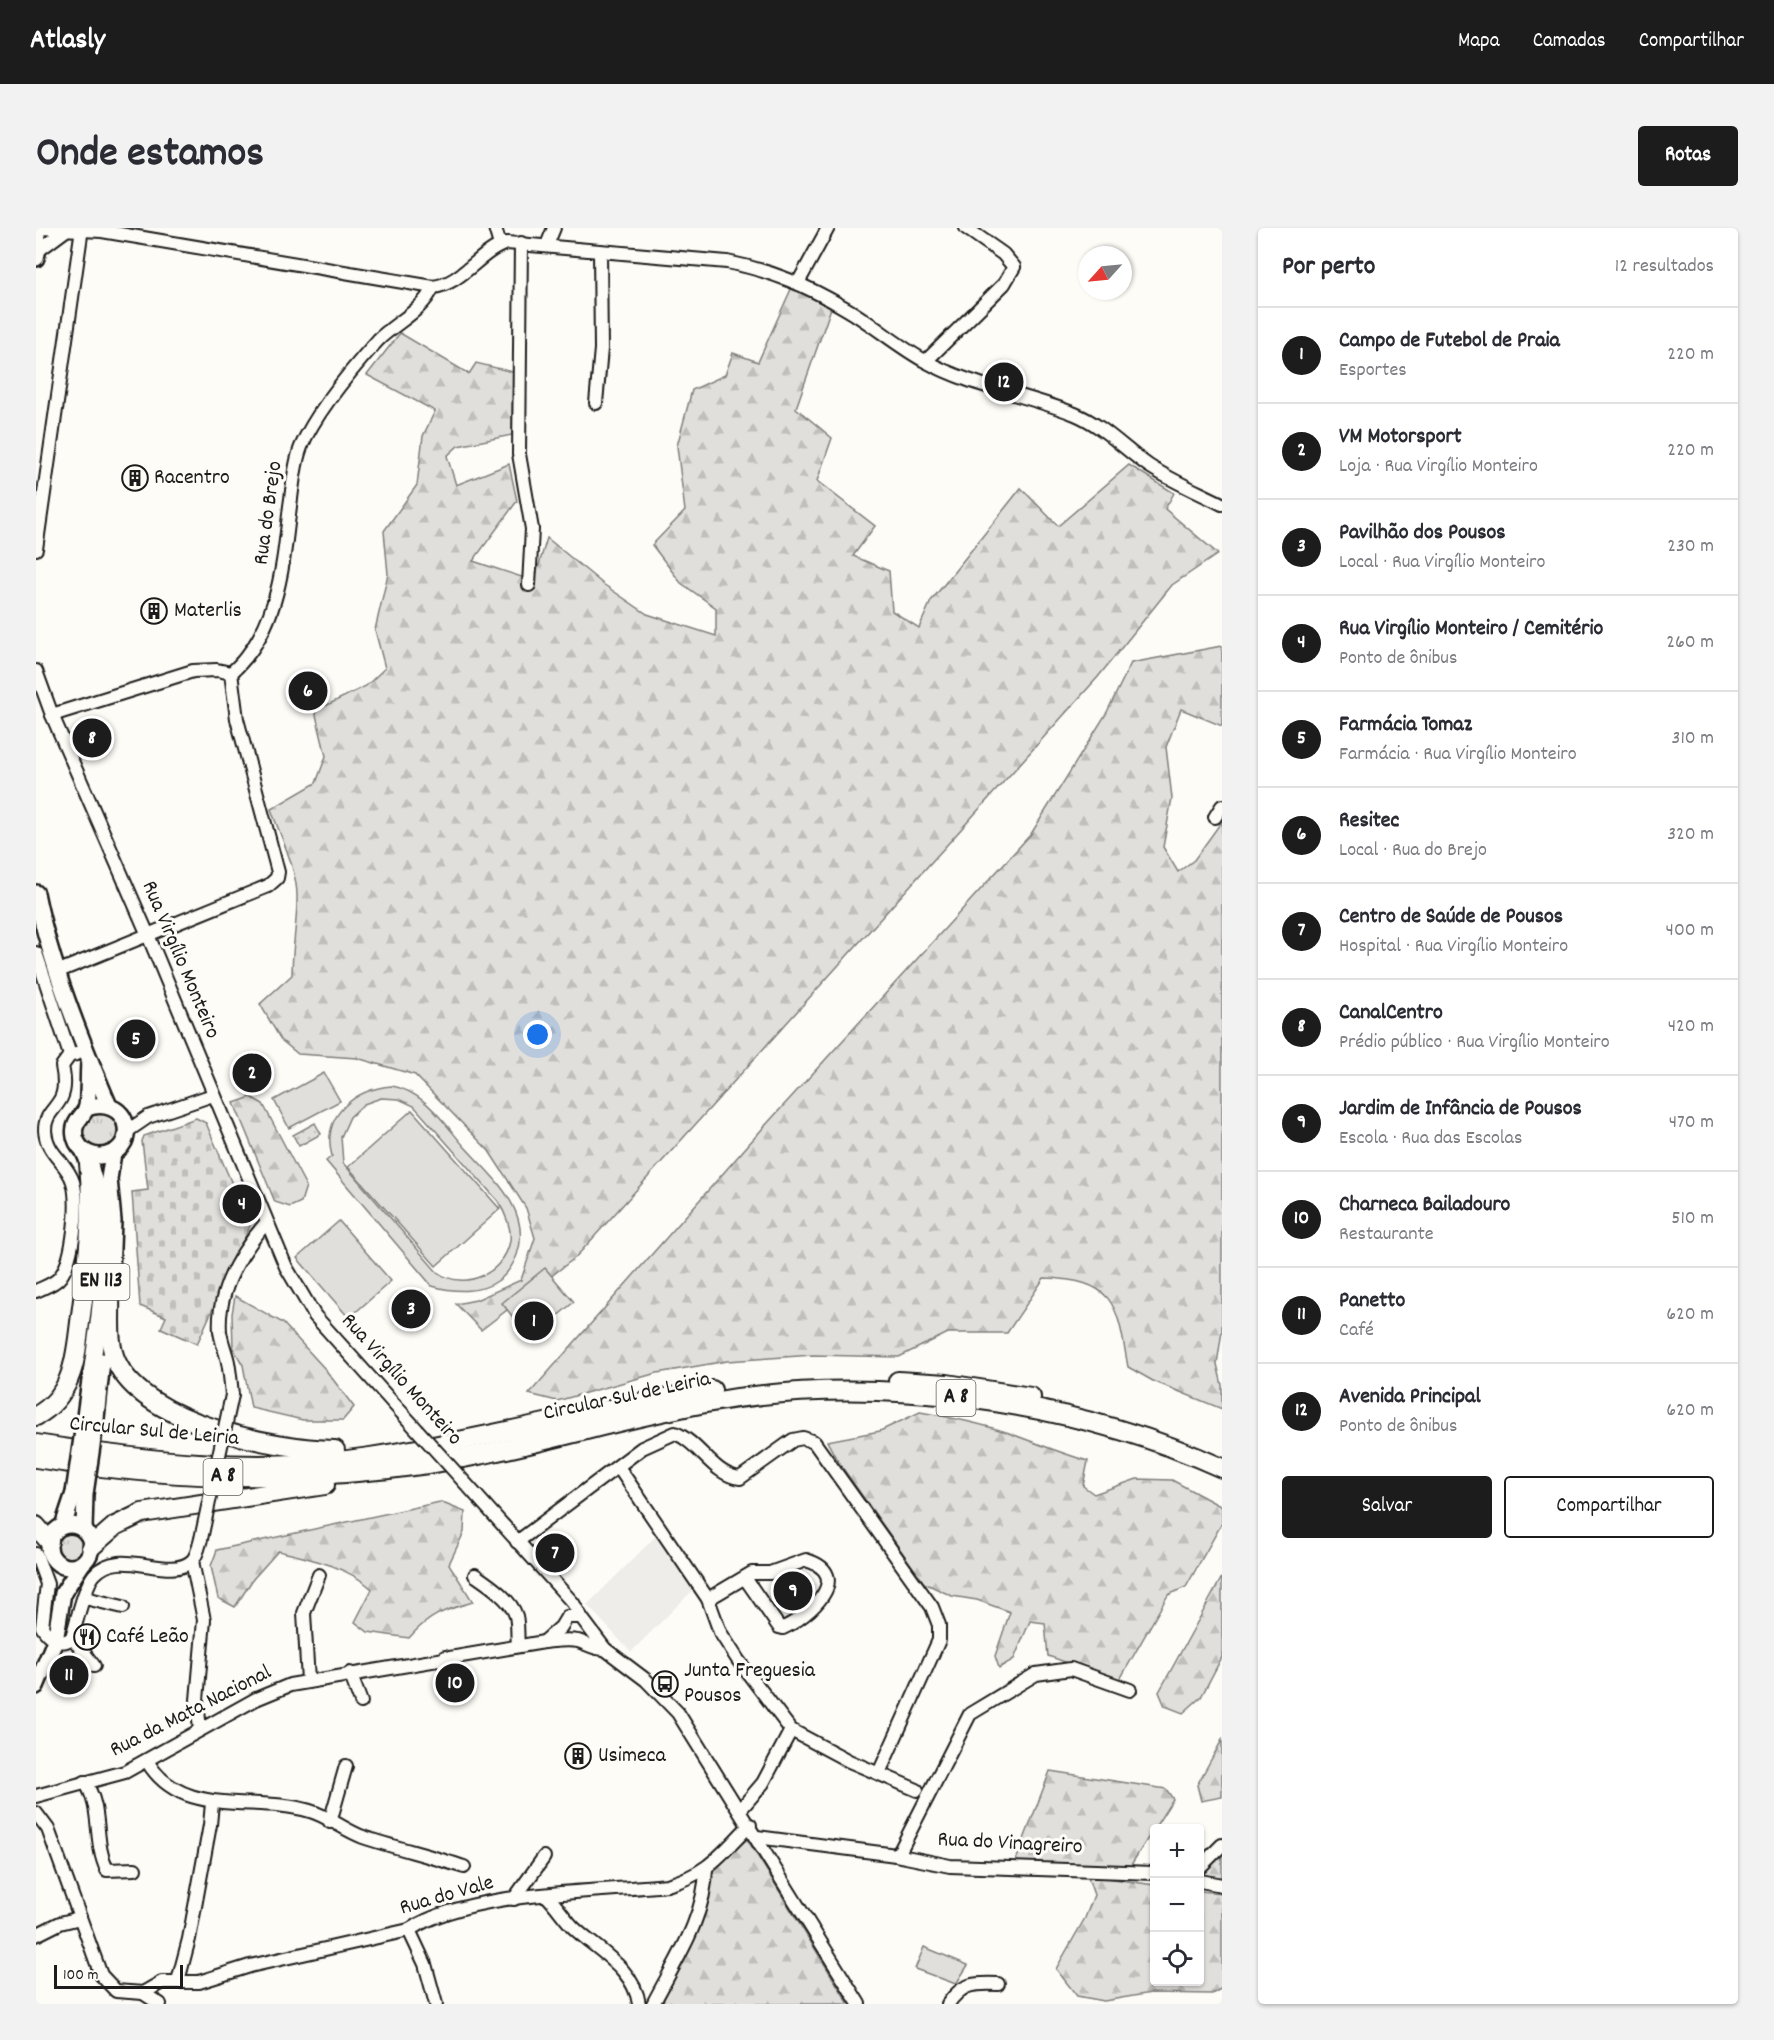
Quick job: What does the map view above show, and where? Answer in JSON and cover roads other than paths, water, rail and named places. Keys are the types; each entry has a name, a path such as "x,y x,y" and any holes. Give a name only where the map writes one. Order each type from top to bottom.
{"highway":[{"path":"36,1416 54,1403 63,1391 70,1377 77,1344 92,1224 86,1156"},
{"path":"110,1295 112,1347 117,1363 136,1389 157,1403 209,1426 283,1446 410,1458"},
{"name":"Circular Sul de Leiria","path":"36,1458 226,1477 293,1476 410,1458 687,1394 763,1383 835,1380 947,1384 1036,1398 1120,1418 1222,1455"},
{"name":"Circular Sul de Leiria","path":"36,1444 195,1463 238,1464 466,1457 709,1402 778,1394 864,1392 976,1400 1050,1413 1108,1427 1222,1468"},
{"path":"91,1547 116,1526 142,1513 398,1473 410,1458"},
{"path":"36,1526 49,1541"}],"main road":[{"path":"36,232 38,254"},
{"name":"EN 113","path":"36,893 38,911 88,1055 109,1106 122,1116"},
{"name":"EN 113","path":"88,1055 87,1108 81,1114 75,1128 75,1136 86,1156 99,1202 102,1279 90,1417"},
{"path":"87,1108 109,1106"},
{"path":"122,1116 126,1132"},
{"name":"EN 113","path":"91,1547 84,1530 79,1494 110,1295 113,1221 109,1179 113,1153 122,1144 126,1132"},
{"path":"86,1156 113,1153"},
{"name":"EN 113","path":"49,1541 53,1533 63,1526 79,1494"},
{"path":"63,1526 74,1525 84,1530"},
{"path":"36,1686 55,1641 63,1593 55,1561 49,1548 49,1541"},
{"path":"63,1593 91,1547"},
{"path":"55,1561 71,1567 82,1564"}],"street":[{"path":"40,228 82,229 433,287 452,280 500,245 520,243 727,262 773,272 847,309 926,362 980,386 1076,414 1107,431 1151,467 1222,504"},
{"path":"495,228 500,245"},
{"path":"547,245 554,228"},
{"path":"798,283 828,228"},
{"path":"926,362 1004,284 1014,267 1003,254 966,228"},
{"path":"36,549 82,229"},
{"path":"38,254 66,230"},
{"path":"520,243 519,454 532,530 528,585"},
{"path":"596,403 601,349 600,251"},
{"name":"Rua do Brejo","path":"231,673 245,660 275,603 282,575 295,471 307,436 332,399 378,340 424,302 433,287"},
{"path":"52,715 193,671 217,670 231,673 237,719 278,865 277,878 268,886 59,970"},
{"name":"Rua Virgílio Monteiro","path":"36,671 52,715 148,935 266,1223 286,1267 309,1308 563,1596 573,1603 584,1621"},
{"path":"1215,817 1222,806"},
{"path":"36,953 70,1055"},
{"path":"70,1055 88,1055"},
{"path":"36,1291 60,1277 68,1257 75,1225 73,1182 51,1152 45,1131 50,1111 61,1098 64,1081 62,1066 70,1055"},
{"path":"126,1132 148,1117 213,1095"},
{"path":"122,1116 148,1117"},
{"path":"200,1730 197,1700 204,1620 192,1561 201,1539 231,1395 229,1365 220,1331 222,1304 237,1263 249,1242 266,1223"},
{"path":"517,1542 619,1468 642,1448 675,1433 688,1438 729,1476 740,1478 793,1440 803,1438 814,1442 932,1606 939,1625 939,1640 879,1773"},
{"path":"619,1468 708,1599 720,1632 790,1730 849,1761 918,1790"},
{"path":"36,1554 47,1584 42,1627 55,1641 69,1641 72,1637 95,1574 111,1564 177,1566 192,1561"},
{"path":"708,1599 752,1574 770,1573 806,1560 820,1567 827,1577 827,1589 822,1601 783,1628 774,1620 745,1578"},
{"path":"308,1681 304,1613 320,1575"},
{"path":"475,1575 489,1584 516,1615 518,1645"},
{"path":"544,1642 562,1623 574,1615 584,1621 587,1633 573,1641 563,1635 562,1623 566,1610 563,1596"},
{"path":"85,1598 123,1607"},
{"name":"Rua da Mata Nacional","path":"584,1621 605,1650 646,1680 678,1713 860,2004"},
{"path":"72,1637 94,1666"},
{"name":"Rua da Mata Nacional","path":"36,1797 119,1773 147,1761 266,1694 308,1681 544,1642 573,1641 590,1648 605,1650"},
{"path":"445,1657 446,1681"},
{"path":"896,1855 970,1714 1036,1674 1071,1668 1130,1690"},
{"path":"350,1673 361,1702"},
{"path":"740,1810 763,1783 790,1730"},
{"path":"147,1761 164,1783 185,1794 212,1803 292,1806 314,1812 365,1838 464,1867"},
{"path":"330,1822 346,1766"},
{"path":"85,1782 97,1806 98,1844 107,1870 135,1869"},
{"path":"178,1981 189,1939 212,1803"},
{"path":"36,1813 48,1829 101,1975 110,1986 122,1994 143,1993 156,2003"},
{"name":"Rua do Vale","path":"143,1993 162,1982 200,1982 250,1966 409,1930 424,1920 483,1903 667,1885 690,1879 706,1869 750,1825"},
{"name":"Rua do Vinagreiro","path":"757,1837 896,1855 950,1866 1150,1873"},
{"path":"1204,1863 1222,1845"},
{"path":"514,1899 544,1857"},
{"path":"653,2004 683,1950 702,1904 706,1869"},
{"path":"1204,1882 1222,1885"},
{"path":"547,1896 575,1929 596,1945 627,1975 637,1989 639,2004"},
{"path":"36,1935 60,1923 80,1918"},
{"path":"409,1930 425,1964 436,2004"},
{"path":"948,2004 962,1987 971,1983 998,1984"}],"place":[{"name":"Avenida Principal","path":"1004,382"},
{"name":"Racentro","path":"135,478"},
{"name":"Materlis","path":"154,611"},
{"name":"Resitec","path":"308,691"},
{"name":"CanalCentro","path":"92,738"},
{"name":"Farmácia Tomaz","path":"136,1039"},
{"name":"VM Motorsport","path":"252,1073"},
{"name":"Rua Virgílio Monteiro / Cemitério","path":"242,1204"},
{"name":"Pavilhão dos Pousos","path":"411,1309"},
{"name":"Campo de Futebol de Praia","path":"534,1321"},
{"name":"Centro de Saúde de Pousos","path":"555,1553"},
{"name":"Jardim de Infância de Pousos","path":"793,1591"},
{"name":"Café Leão","path":"87,1637"},
{"name":"Panetto","path":"69,1675"},
{"name":"Charneca Bailadouro","path":"455,1683"},
{"name":"Junta Freguesia Pousos","path":"665,1684"},
{"name":"Usimeca","path":"578,1756"}]}
